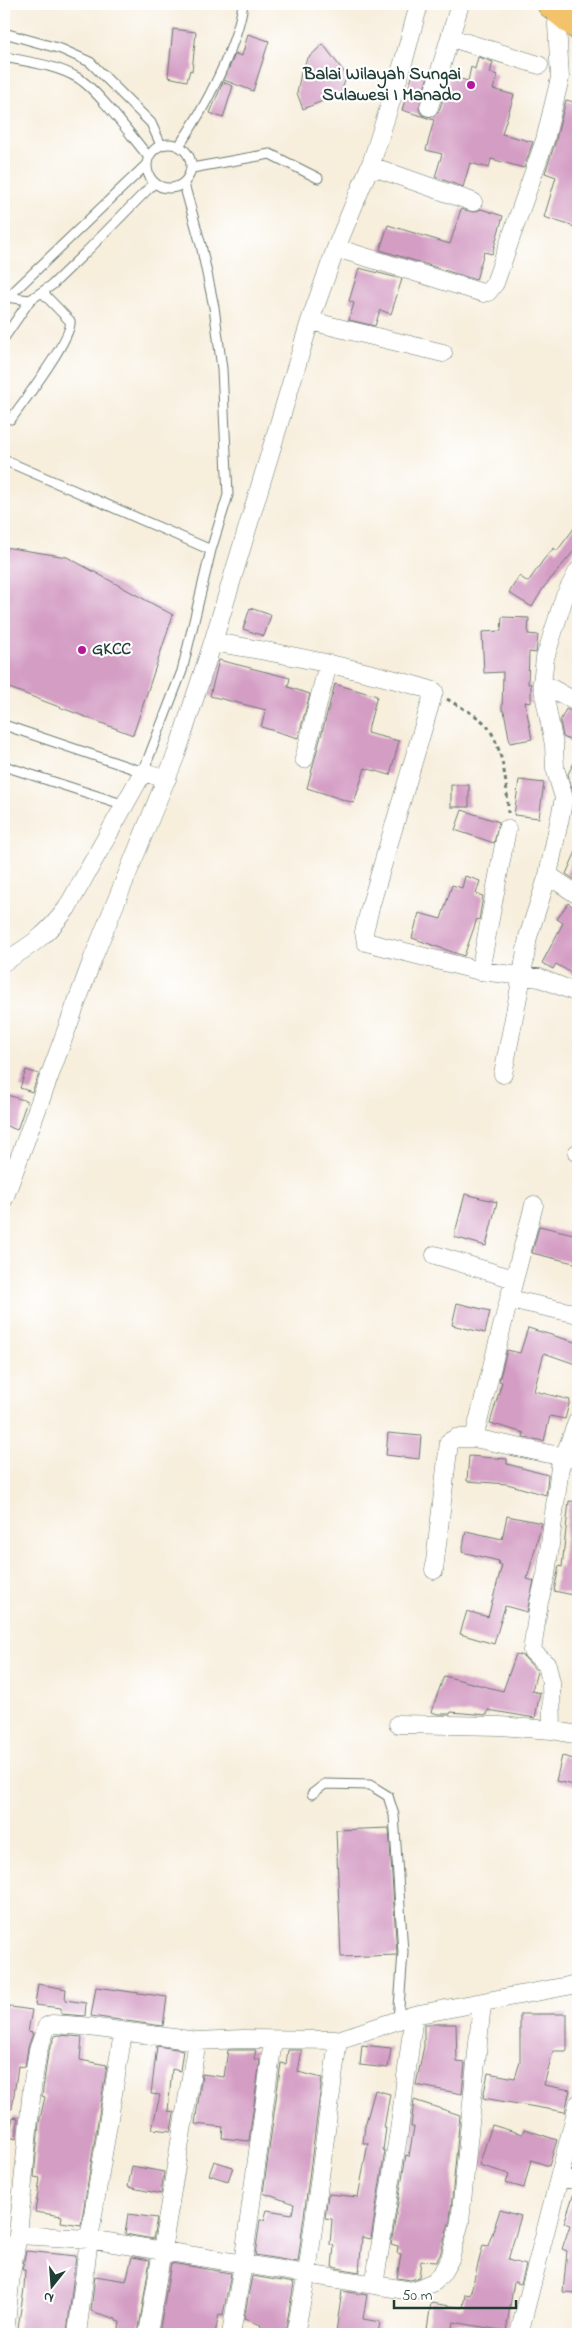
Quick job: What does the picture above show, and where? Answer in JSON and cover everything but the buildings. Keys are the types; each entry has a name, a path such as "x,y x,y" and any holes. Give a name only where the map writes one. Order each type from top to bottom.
{"street":[{"path":"4,1199 96,949 167,779 213,642 310,321 336,248 371,166 404,60 419,4"},
{"path":"429,107 460,4"},
{"path":"336,248 483,293 492,288 510,245 545,140 560,78 557,24 563,13"},
{"path":"451,38 539,65"},
{"path":"371,166 472,202"},
{"path":"310,321 443,353"},
{"path":"503,1074 522,976 525,949 533,917 571,802 555,768 554,745 542,682 545,658 571,602 578,571"},
{"path":"213,642 392,678 434,691 371,904 364,932 366,942 480,971 540,978 578,993"},
{"path":"304,759 328,664"},
{"path":"542,682 578,703"},
{"path":"4,962 39,940 53,928 67,908 144,772 167,779"},
{"path":"480,971 507,830"},
{"path":"548,875 578,894"},
{"path":"474,1438 534,1205"},
{"path":"434,1255 514,1279"},
{"path":"509,1299 578,1314"},
{"path":"552,1730 552,1682 547,1665 532,1652 539,1602 546,1575 560,1467 572,1459 578,1420"},
{"path":"434,1570 449,1442 456,1438 474,1438 572,1459"},
{"path":"398,1724 500,1726 552,1730 578,1735"},
{"path":"5,2334 5,2302 18,2235 32,2088 38,2050 47,2026 60,2024 197,2041 338,2040 406,2018 578,1984"},
{"path":"18,2235 89,2240 412,2291 423,2288 434,2282 450,2259 460,2222 482,2003"},
{"path":"374,2285 399,2131 406,2018"},
{"path":"77,2334 89,2240 123,2033"},
{"path":"231,2334 243,2264 273,2040"},
{"path":"295,2334 307,2274 338,2040"},
{"path":"148,2334 197,2041"},
{"path":"520,2334 578,2104"},
{"path":"559,2178 578,2180"}],"lane":[{"path":"178,146 188,132 220,72 239,26 243,4"},
{"path":"4,34 61,49 90,62 152,123 161,145"},
{"path":"4,57 56,68 79,78 93,91 148,156"},
{"path":"170,144 186,151 192,168 184,184 168,189 154,183 148,175 146,166 148,156 153,149 161,145 170,144"},
{"path":"192,168 270,154 318,178"},
{"path":"5,298 146,166"},
{"path":"4,338 30,300 42,292 86,252 154,183"},
{"path":"4,725 144,772 182,671 211,550 228,495 222,369 214,306 205,262 184,184"},
{"path":"11,418 57,352 70,328 70,322 42,292"},
{"path":"5,298 30,300"},
{"path":"4,460 211,550"},
{"path":"4,766 124,805"},
{"path":"312,1794 325,1784 370,1785 388,1796 394,1816 406,2018"}],"path":[{"path":"434,691 482,720 495,738 500,750 508,803 507,830"}],"place":[{"name":"Balai Wilayah Sungai Sulawesi I Manado","path":"471,85"},
{"name":"GKCC","path":"82,650"}]}
